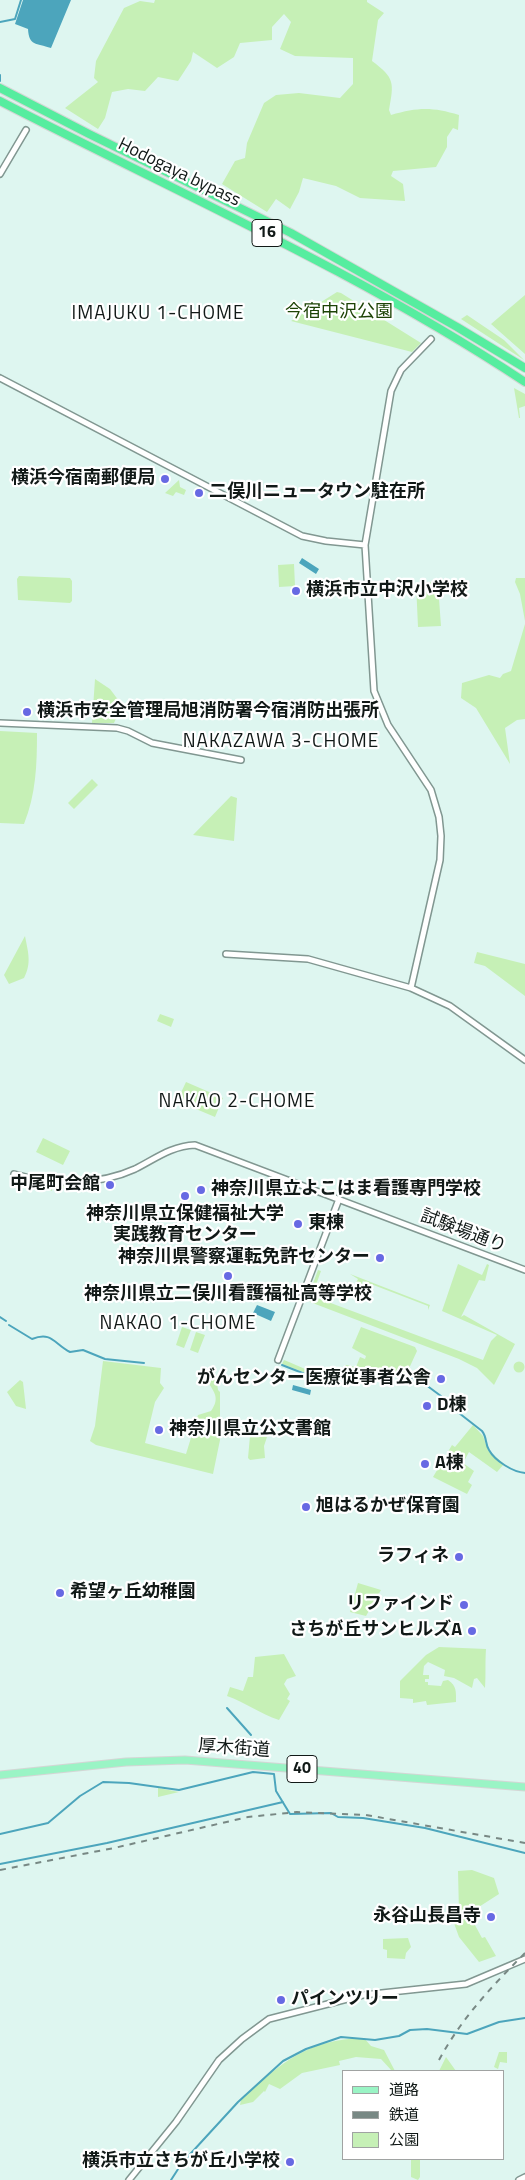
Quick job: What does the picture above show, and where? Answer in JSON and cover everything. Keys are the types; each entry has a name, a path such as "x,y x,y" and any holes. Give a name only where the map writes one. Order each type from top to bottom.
{"highway":[{"name":"Hodogaya bypass","path":"0,88 291,233 457,326 525,368"},
{"name":"Hodogaya bypass","path":"0,100 303,252 444,331 525,382"}],"main road":[{"name":"厚木街道","path":"0,1775 126,1762 185,1760 525,1787"}],"street":[{"path":"0,174 26,130"},
{"path":"411,988 440,860 441,826 431,790 388,725 376,697 365,545 390,391 401,370 431,339"},
{"path":"0,378 302,536 326,541 365,545"},
{"path":"0,723 117,728 152,743 241,760"},
{"path":"226,954 308,959 411,988 450,1006 525,1060"},
{"name":"試験場通り","path":"14,1174 36,1179 80,1182 112,1177 139,1166 173,1148 195,1145 525,1270"},
{"path":"278,1360 338,1199"},
{"path":"129,2180 180,2117 219,2060 249,2033 269,2019 363,1995 466,1984 525,1959"},
{"path":"520,2180 525,2177"}],"green space":[{"path":"155,0 367,0 367,2 384,13 378,20 372,61 385,72 391,82 392,93 389,110 391,115 409,110 425,109 450,112 459,115 458,130 453,128 447,137 447,147 436,167 393,171 391,176 403,184 405,201 360,198 336,186 303,178 299,192 290,209 276,199 267,212 222,184 235,161 245,158 247,143 264,103 276,95 299,93 340,98 353,84 353,58 295,56 280,49 291,22 284,14 272,27 272,40 240,43 234,57 217,68 193,52 191,61 178,81 158,77 145,91 128,89 112,92 105,118 98,129 65,108 98,82 94,78 96,61 124,8 140,1 154,3"},
{"name":"今宿中沢公園","path":"337,292 421,343 412,352 291,321"},
{"path":"525,295 525,354 491,324"},
{"path":"467,315 504,340 524,360 461,319"},
{"path":"514,388 525,394 525,406 519,408 520,418 519,418"},
{"path":"179,480 180,487 186,490 184,495 176,492 173,496 165,493"},
{"path":"294,564 295,586 279,587 278,565"},
{"path":"19,576 70,578 72,581 72,601 70,603 18,600 17,579"},
{"path":"516,578 525,578 525,621 520,594 515,582"},
{"path":"433,582 438,585 441,626 418,627 416,583"},
{"path":"525,624 525,719 517,720 505,728 510,764 476,708 461,698 462,683 489,675 500,678 503,674 511,671"},
{"path":"95,679 110,689 122,705 114,723 92,723"},
{"path":"0,731 37,733 35,779 31,802 24,824 0,823"},
{"path":"92,779 98,785 74,809 68,803"},
{"path":"231,796 237,798 234,841 193,835"},
{"path":"25,936 29,957 26,973 24,978 9,984 4,975"},
{"path":"477,952 525,964 525,996 485,966 474,963"},
{"path":"160,1014 174,1019 171,1027 157,1021"},
{"path":"186,1082 223,1098 215,1117 177,1101"},
{"path":"43,1138 70,1151 63,1165 36,1152"},
{"path":"23,1179 51,1184 52,1191"},
{"path":"96,1183 96,1191 59,1188 59,1184"},
{"path":"458,1264 482,1275 487,1264 489,1265 485,1281 479,1280 461,1317 464,1315 515,1344 494,1385 477,1368 459,1359 310,1302 308,1297 318,1270 321,1271 312,1296 483,1360 491,1341 497,1335 442,1311"},
{"path":"350,1274 430,1305 428,1310 428,1306 363,1281 361,1285 356,1283 358,1279"},
{"path":"182,1327 191,1330 184,1348 176,1345"},
{"path":"361,1327 415,1347 417,1351 406,1375 402,1377 364,1370 348,1376 322,1379 282,1364 284,1360 308,1370 324,1373 332,1373 346,1365 356,1367 360,1357 365,1359 366,1356 352,1348"},
{"path":"196,1332 205,1335 198,1353 190,1350"},
{"path":"103,1361 161,1368 160,1383 164,1388 155,1402 145,1443 186,1454 198,1415 211,1411 214,1406 215,1394 206,1379 216,1376 220,1392 220,1440 213,1474 96,1445 90,1441 95,1426"},
{"path":"519,1361 525,1367 519,1373 513,1367"},
{"path":"20,1380 23,1382 26,1409 16,1406 7,1392"},
{"path":"473,1425 483,1436 488,1450 504,1464 497,1472 469,1452 463,1463 474,1471 468,1482 472,1485 467,1494 433,1477 452,1445 455,1447"},
{"path":"253,1432 267,1437 264,1446 265,1458 250,1460 248,1458 250,1436"},
{"path":"358,1583 381,1590 366,1616 350,1612"},
{"path":"439,1647 486,1649 485,1688 477,1678 474,1679 472,1688 454,1678 444,1676 445,1670 428,1662 424,1666 423,1675 429,1675 429,1679 425,1679 425,1682 428,1682 428,1685 441,1686 443,1681 448,1680 456,1692 456,1702 427,1705 426,1701 413,1703 413,1699 400,1698 400,1681 426,1655"},
{"path":"284,1654 296,1676 287,1679 284,1684 290,1694 287,1699 290,1701 279,1720 227,1696 230,1687 243,1691 248,1677 253,1677 255,1657"},
{"path":"158,1788 179,1792 158,1797"},
{"path":"472,1870 494,1878 499,1894 471,1912 472,1915 470,1916 482,1938 485,1937 496,1956 479,1962 459,1937 451,1915 459,1913 458,1871"},
{"path":"408,1938 411,1947 406,1953 405,1959 387,1958 387,1950 383,1949 383,1939"},
{"path":"364,2038 371,2046 384,2050 394,2070 391,2070 381,2059 356,2057 339,2061 340,2065 302,2073 280,2089 269,2084 265,2092 253,2102 240,2105 241,2100 282,2064 311,2048 344,2039"},
{"path":"499,2052 507,2052 507,2063 500,2062 498,2069 494,2067"},
{"path":"446,2057 455,2070 440,2070"},
{"path":"411,2160 420,2160 420,2177 418,2180 411,2177"}],"water":[{"path":"23,0 71,0 51,48 34,43 30,38 28,29 15,24"},
{"path":"302,558 319,569 316,574 299,563"},
{"path":"257,1305 275,1312 271,1321 253,1313"},
{"path":"293,1385 311,1390 310,1395 292,1390"}],"waterway":[{"path":"0,22 15,19 21,0"},
{"path":"0,75 0,81"},
{"path":"0,1317 6,1321"},
{"path":"9,1325 32,1339 49,1337 70,1352 83,1350 105,1359 144,1363"},
{"path":"282,1365 323,1381 350,1376 364,1370 418,1379 449,1402 450,1406 482,1431 488,1448 495,1458 510,1468 525,1473"},
{"path":"227,1708 251,1735"},
{"path":"0,1834 48,1823 80,1796 103,1782 129,1783 179,1790 253,1772 274,1774 276,1791 290,1814 331,1813 338,1817 363,1818 425,1828 525,1853"},
{"path":"0,1864 107,1843 283,1802"},
{"path":"171,2180 182,2163 238,2102 283,2061 306,2049 341,2037 375,2040 399,2036 410,2030 427,2029 467,2034 499,2022 525,2018"}],"railway":[{"path":"0,1870 114,1848 248,1817 297,1812 366,1815 525,1843"},
{"path":"439,2060 467,2017 525,1953"}],"place":[{"name":"横浜今宿南郵便局","path":"165,479"},
{"name":"二俣川ニュータウン駐在所","path":"199,493"},
{"name":"横浜市立中沢小学校","path":"296,591"},
{"name":"横浜市安全管理局旭消防署今宿消防出張所","path":"27,712"},
{"name":"中尾町会館","path":"110,1185"},
{"name":"神奈川県立よこはま看護専門学校","path":"201,1190"},
{"name":"神奈川県立保健福祉大学 実践教育センター","path":"185,1196"},
{"name":"東棟","path":"298,1224"},
{"name":"神奈川県警察運転免許センター","path":"380,1258"},
{"name":"神奈川県立二俣川看護福祉高等学校","path":"228,1276"},
{"name":"がんセンター医療従事者公舎","path":"441,1379"},
{"name":"D棟","path":"427,1406"},
{"name":"神奈川県立公文書館","path":"159,1430"},
{"name":"A棟","path":"425,1464"},
{"name":"旭はるかぜ保育園","path":"306,1507"},
{"name":"ラフィネ","path":"459,1557"},
{"name":"希望ヶ丘幼稚園","path":"60,1593"},
{"name":"リファインド","path":"464,1605"},
{"name":"さちが丘サンヒルズA","path":"472,1631"},
{"name":"永谷山長昌寺","path":"491,1917"},
{"name":"パインツリー","path":"281,2000"},
{"name":"横浜市立さちが丘小学校","path":"290,2162"}],"district":[{"name":"IMAJUKU 1-CHOME","path":"158,314"},
{"name":"NAKAZAWA 3-CHOME","path":"281,742"},
{"name":"NAKAO 2-CHOME","path":"237,1102"},
{"name":"NAKAO 1-CHOME","path":"178,1324"}]}
